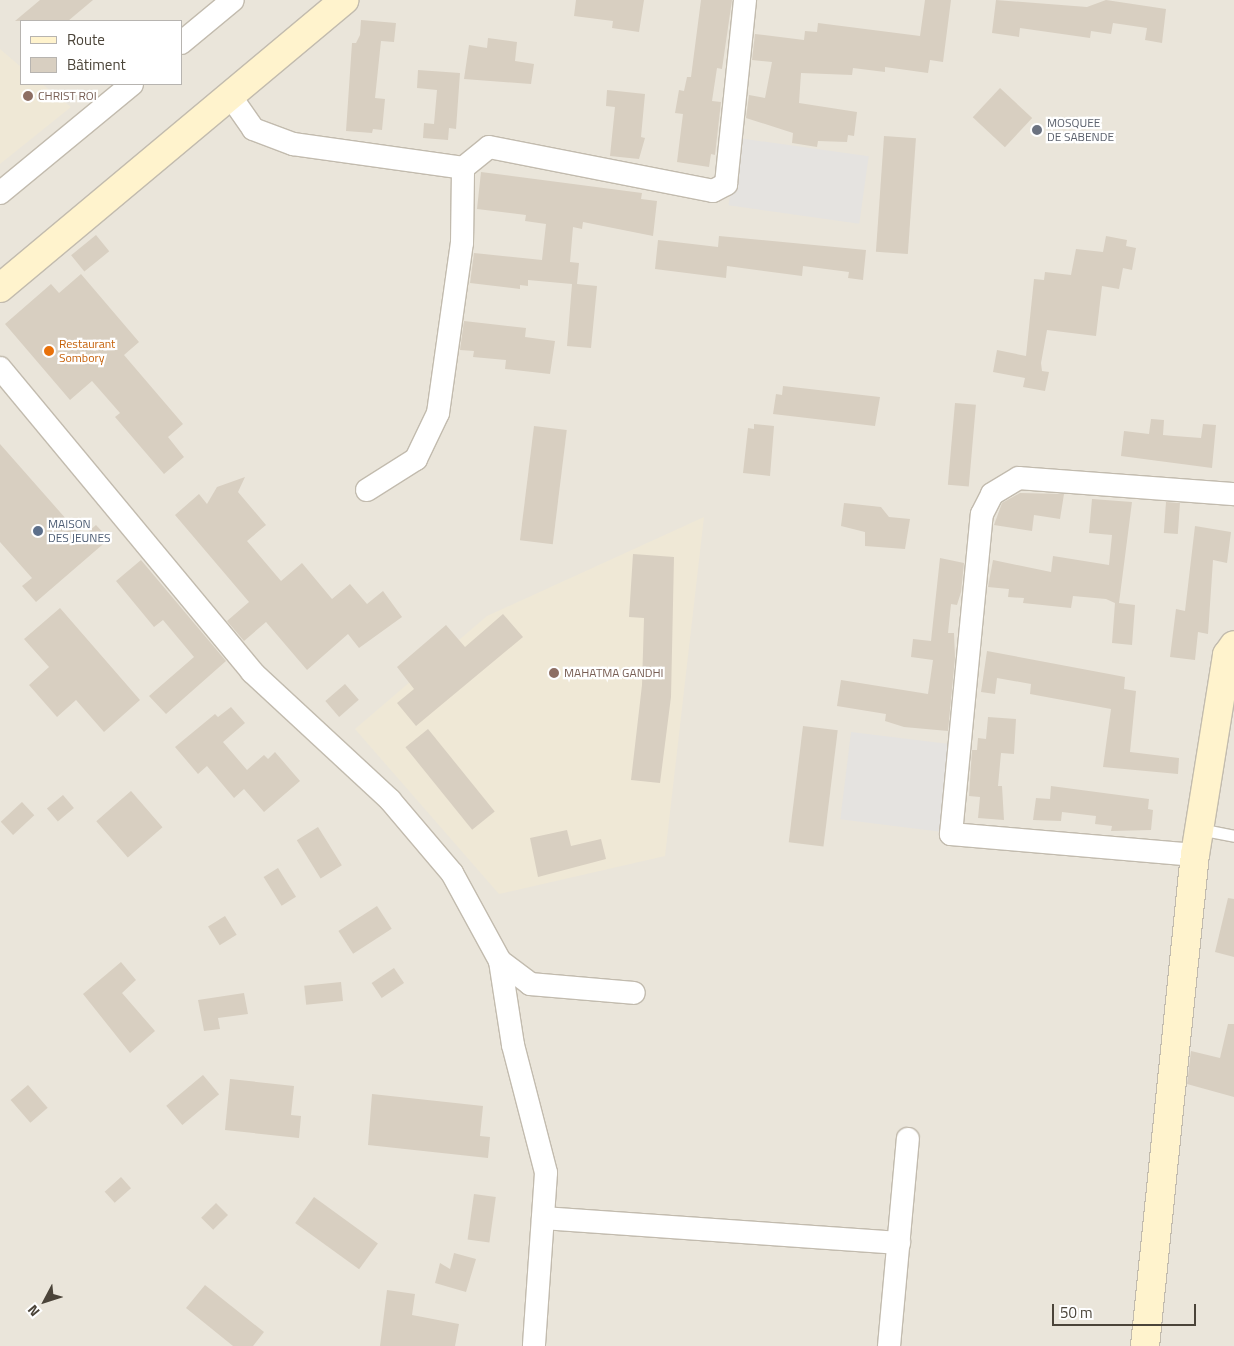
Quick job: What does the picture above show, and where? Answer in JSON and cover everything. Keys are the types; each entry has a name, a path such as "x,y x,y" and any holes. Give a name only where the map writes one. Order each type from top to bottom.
{"main road":[{"path":"0,288 345,0"},
{"path":"1145,1346 1197,842 1227,655 1234,645"}],"street":[{"path":"182,42 233,0"},
{"path":"231,97 253,128 293,144 463,168 489,148 714,191 726,184 745,0"},
{"path":"0,193 131,85"},
{"path":"367,490 416,459 438,413 462,243 463,168"},
{"path":"0,368 252,672 403,814 452,873 500,961 513,1045 546,1173 534,1346"},
{"path":"1197,842 951,834 982,514 992,494 1019,478 1234,494"},
{"path":"500,961 530,984 634,993"},
{"path":"889,1346 908,1139"},
{"path":"544,1218 898,1243"}],"lane":[{"path":"1197,842 1234,836"}],"shaded area":[{"path":"0,0 1234,0 1234,1346 0,1346"},
{"name":"CHRIST ROI","path":"0,49 20,66 20,85 43,85 71,107 0,164"},
{"path":"738,138 869,156 859,224 729,205"},
{"name":"MAHATMA GANDHI","path":"704,517 665,856 499,894 355,729 487,616"},
{"path":"851,732 955,745 944,832 840,819"}],"building":[{"path":"40,0 93,0 69,20 15,21"},
{"path":"576,0 644,0 639,32 612,28 613,21 574,16"},
{"path":"701,0 732,0 722,69 717,68 712,101 721,102 715,155 711,154 709,167 677,162 683,114 675,113 679,90 684,91 687,77 691,77"},
{"path":"925,0 951,0 943,62 930,60 928,73 885,67 885,72 853,68 852,75 801,73 799,103 857,112 854,136 848,135 847,142 818,141 817,147 792,143 793,133 746,118 749,95 765,98 772,62 752,60 755,34 804,40 805,31 817,32 818,23 920,36"},
{"path":"996,0 1087,7 1106,0 1166,9 1162,43 1145,40 1147,28 1113,23 1111,34 1091,31 1090,38 1020,28 1019,37 992,33"},
{"path":"361,20 396,23 394,42 381,41 375,98 385,99 383,120 382,130 373,129 372,133 346,131 352,43 356,43 360,35"},
{"path":"488,38 517,42 515,61 534,64 531,84 464,79 469,45 487,48"},
{"path":"418,70 460,73 456,129 449,128 448,140 423,138 424,123 434,124 437,90 417,88"},
{"path":"1000,88 1032,118 1005,147 973,117"},
{"path":"607,90 645,94 641,137 645,138 639,159 610,156 615,107 606,106"},
{"path":"884,136 916,138 908,254 876,252"},
{"path":"481,172 642,193 641,199 657,201 653,236 583,222 582,229 573,227 570,262 579,263 577,284 597,286 591,348 567,346 572,284 528,280 528,286 520,285 520,289 470,283 474,253 542,260 546,224 525,221 526,215 477,209"},
{"path":"96,235 109,251 84,271 71,255"},
{"path":"719,236 866,250 863,280 848,278 849,272 803,266 802,276 727,266 726,278 655,269 658,240 718,247"},
{"path":"1106,236 1127,240 1126,246 1136,248 1132,270 1123,268 1119,289 1102,286 1096,336 1047,330 1041,363 1042,371 1049,372 1045,391 1023,387 1025,378 993,372 997,350 1026,356 1034,279 1044,280 1045,272 1071,275 1076,249 1103,252"},
{"path":"81,274 139,342 124,355 183,424 168,437 184,457 164,474 115,417 120,413 92,381 70,400 5,324 51,284 59,293"},
{"path":"464,321 526,328 525,337 555,341 550,374 505,369 506,360 473,357 474,351 460,350"},
{"path":"783,386 880,397 875,426 773,414 776,394 782,395"},
{"path":"955,403 976,405 969,487 948,485"},
{"path":"1151,419 1164,420 1163,435 1201,438 1203,424 1216,425 1212,468 1121,456 1124,431 1149,434"},
{"path":"754,424 774,426 770,476 743,473 748,428 754,429"},
{"path":"534,426 567,430 553,544 520,540"},
{"name":"MAISON DES JEUNES","path":"0,444 82,537 96,525 109,539 36,602 22,586 32,578 0,542"},
{"path":"245,477 238,492 266,525 247,541 281,581 302,563 332,599 350,584 367,604 383,591 402,617 359,648 348,634 307,670 266,622 244,641 227,621 249,602 175,515 199,494 207,504 217,487"},
{"path":"1020,493 1064,494 1060,519 1034,515 1032,531 994,525 1002,503"},
{"path":"1092,499 1132,502 1119,603 1135,605 1132,645 1112,643 1115,603 1106,599 1073,596 1071,608 1023,603 1024,598 1008,597 1009,589 988,587 993,560 1051,572 1053,556 1109,565 1112,535 1089,533"},
{"path":"1166,502 1180,503 1178,534 1164,533"},
{"path":"844,503 881,507 889,517 910,519 905,549 865,546 865,532 841,526"},
{"path":"1195,526 1231,532 1227,563 1213,560 1208,634 1198,632 1195,660 1170,657 1176,609 1185,611"},
{"path":"633,554 674,557 671,697 660,783 631,780 642,685 644,618 629,617"},
{"path":"940,558 964,563 961,592 957,605 951,604 948,633 954,633 955,658 948,731 904,727 885,721 886,714 837,706 841,680 928,694 933,660 911,657 913,639 931,641"},
{"path":"141,560 226,661 166,714 149,696 194,657 163,620 154,627 116,581"},
{"path":"60,608 140,700 104,732 76,700 57,717 29,685 49,667 24,639"},
{"path":"503,614 523,637 416,726 397,703 414,689 397,667 446,625 465,647"},
{"path":"987,651 1125,677 1124,689 1136,691 1130,752 1179,758 1178,774 1103,767 1111,709 1030,694 1031,684 997,678 995,694 981,692"},
{"path":"345,684 359,700 339,717 325,701"},
{"path":"231,707 245,723 223,742 247,770 264,755 268,759 275,752 300,781 264,812 244,789 234,798 207,766 198,774 175,747 215,714 218,717"},
{"path":"988,717 1016,719 1014,754 1001,753 998,786 1002,786 1004,820 978,818 980,797 969,796 972,750 977,750 978,738 986,739"},
{"path":"803,726 838,730 823,846 789,842"},
{"path":"428,729 495,811 472,830 405,747"},
{"path":"1051,786 1149,799 1148,809 1153,810 1151,830 1111,831 1112,826 1095,824 1096,816 1062,812 1061,821 1033,820 1036,798 1050,799"},
{"path":"131,791 162,827 128,857 96,821"},
{"path":"63,795 74,808 58,822 47,808"},
{"path":"22,802 34,815 13,835 1,822"},
{"path":"318,827 342,865 321,878 297,840"},
{"path":"567,830 571,846 601,839 606,859 538,877 530,838"},
{"path":"278,868 296,897 282,906 264,877"},
{"path":"1228,898 1234,899 1234,957 1215,952"},
{"path":"377,906 392,929 353,954 338,931"},
{"path":"225,916 237,935 220,945 208,927"},
{"path":"121,962 136,980 122,993 155,1031 130,1053 83,994"},
{"path":"394,968 404,983 382,998 372,983"},
{"path":"341,982 343,1001 306,1005 304,986"},
{"path":"244,993 248,1014 218,1018 220,1029 204,1031 198,1000"},
{"path":"1228,1024 1234,1024 1234,1097 1187,1084 1191,1051 1220,1058"},
{"path":"203,1075 219,1094 182,1125 166,1106"},
{"path":"230,1079 294,1086 291,1115 301,1116 299,1138 225,1130"},
{"path":"28,1085 48,1108 30,1123 11,1100"},
{"path":"372,1094 483,1106 480,1136 490,1137 488,1158 368,1145"},
{"path":"121,1177 131,1188 115,1203 105,1192"},
{"path":"474,1194 496,1197 489,1243 468,1240"},
{"path":"314,1197 378,1243 359,1269 295,1223"},
{"path":"216,1203 228,1215 213,1230 201,1218"},
{"path":"454,1253 476,1259 466,1292 435,1283 440,1263 450,1269"},
{"path":"205,1285 264,1332 253,1346 233,1346 186,1308"},
{"path":"387,1290 415,1294 412,1315 459,1324 455,1346 380,1346"}],"place":[{"name":"CHRIST ROI","path":"28,96"},
{"name":"MOSQUEE DE SABENDE","path":"1037,130"},
{"name":"Restaurant Sombory","path":"49,351"},
{"name":"MAISON DES JEUNES","path":"38,531"},
{"name":"MAHATMA GANDHI","path":"554,673"}]}
